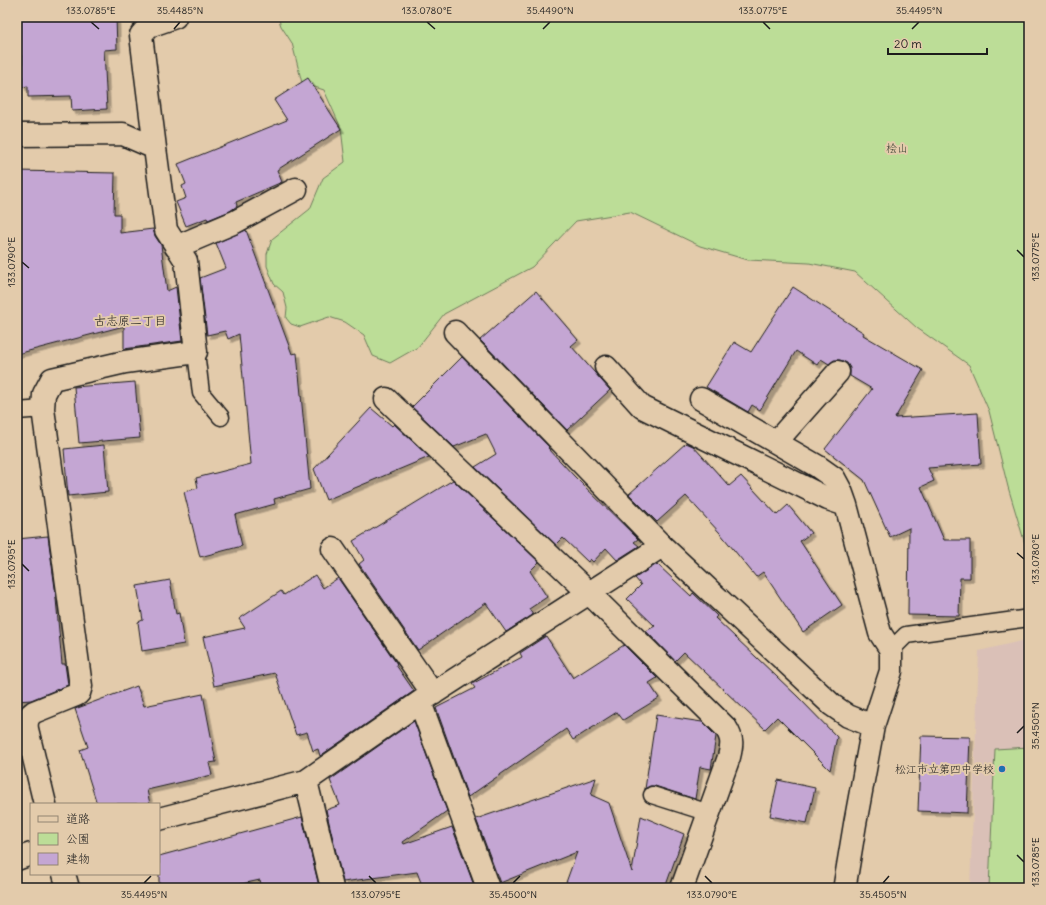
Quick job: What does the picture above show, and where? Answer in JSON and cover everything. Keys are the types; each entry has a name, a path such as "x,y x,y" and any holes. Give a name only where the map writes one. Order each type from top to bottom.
{"street":[{"path":"45,803 27,729 27,719 34,712 76,695 79,693 81,686 43,409 44,394 52,379 125,362 196,352 186,262 166,230 141,34 150,26 176,17"},
{"path":"17,135 123,134 155,148"},
{"path":"176,247 235,222 296,189"},
{"path":"455,332 662,546 832,704 848,716 873,726"},
{"path":"606,367 642,407 828,499 846,505"},
{"path":"776,442 838,372"},
{"path":"386,399 589,593 726,728 731,735 733,742 731,749 682,888"},
{"path":"701,399 817,466 834,478 842,491 880,633 890,650 891,671 873,726 855,824 846,884"},
{"path":"160,819 306,781 426,698 662,546"},
{"path":"333,549 426,698 488,888"},
{"path":"306,781 332,888"},
{"path":"17,859 30,854"},
{"path":"64,875 68,888"}],"lane":[{"path":"196,352 201,393 221,417"},
{"path":"17,411 43,409"},
{"path":"890,650 906,635 1029,618"},
{"path":"652,794 709,813"}],"shaded area":[{"name":"松江市立第四中学校","path":"1029,639 1029,888 970,888 979,651"}],"green space":[{"name":"桧山","path":"278,17 1029,17 1029,557 1008,487 989,411 969,365 917,328 855,272 809,263 748,260 700,246 630,212 576,221 532,267 444,314 418,347 390,363 373,356 364,335 345,322 329,317 300,327 291,324 286,318 287,308 283,292 274,284 267,266 267,254 272,239 310,209 323,178 345,162 341,128 324,90 302,83 292,43 281,26"},
{"path":"1029,747 1029,888 989,888 995,749"}],"building":[{"path":"17,17 116,17 117,49 104,50 107,109 72,111 71,96 28,97 28,86 22,87 22,56 17,56"},
{"path":"308,78 341,129 277,170 282,182 236,202 237,206 230,211 208,220 207,218 186,226 176,202 186,198 182,186 186,184 178,164 287,120 274,100"},
{"path":"17,171 115,173 114,214 120,214 120,233 153,229 155,236 161,245 167,291 176,287 182,341 124,349 124,326 17,354"},
{"path":"246,230 292,354 297,353 310,489 274,499 275,504 235,515 242,546 200,557 184,492 198,488 196,478 251,464 239,334 228,339 225,331 207,335 200,278 226,268 216,243"},
{"path":"793,287 864,333 863,335 923,370 895,418 978,413 981,464 928,468 934,481 921,487 944,540 970,540 970,578 960,578 959,616 908,615 909,528 890,537 864,480 825,449 872,389 850,376 850,368 847,363 840,360 834,360 829,364 821,359 817,365 796,351 760,410 752,405 748,412 706,387 734,342 751,352"},
{"path":"536,291 578,340 571,346 610,390 567,430 480,340"},
{"path":"462,357 549,447 548,448 574,476 638,539 634,542 639,546 617,560 606,548 593,562 590,559 588,562 563,538 556,545 475,467 496,454 486,434 454,447 412,407"},
{"path":"135,382 140,438 79,443 74,387"},
{"path":"371,408 392,426 394,424 429,457 326,500 314,469"},
{"path":"686,443 693,446 729,486 741,476 777,515 788,505 811,533 800,541 842,605 803,632 763,572 756,577 720,533 686,496 657,522 629,494"},
{"path":"104,445 108,492 68,496 64,449"},
{"path":"453,480 539,562 530,571 547,597 529,609 533,615 506,632 486,603 418,650 359,564 364,560 353,541"},
{"path":"48,536 55,588 62,664 65,664 68,685 31,700 17,701 17,539"},
{"path":"657,564 691,596 693,593 717,616 715,618 797,696 837,737 830,770 777,717 765,729 684,652 675,661 646,631 655,626 627,599 641,585 635,578"},
{"path":"315,575 323,588 338,578 414,691 320,756 318,749 313,751 307,732 296,735 275,673 214,686 203,637 245,628 239,619 281,591 284,595"},
{"path":"170,580 176,614 179,613 184,644 142,651 138,622 143,620 137,586"},
{"path":"546,636 573,678 624,645 657,678 649,683 659,698 623,720 617,712 573,740 566,729 468,797 436,708 475,688 472,684 522,657 520,653"},
{"path":"137,686 144,706 203,694 216,762 209,763 212,775 147,790 150,803 97,803 80,750 88,747 75,709"},
{"path":"656,715 702,722 716,736 711,769 700,767 695,799 655,786 650,786 645,789"},
{"path":"414,721 447,811 403,842 404,844 452,827 475,888 423,888 417,872 343,882 326,810 340,805 330,780"},
{"path":"921,736 970,737 967,813 918,811"},
{"path":"596,778 591,795 609,803 632,872 641,816 684,834 665,888 564,888 577,852 500,883 476,819"},
{"path":"778,780 815,788 807,823 770,816"},
{"path":"302,817 319,886 304,888 262,888 260,880 223,888 159,888 160,856"}],"place":[{"name":"松江市立第四中学校","path":"1002,769"}],"district":[{"name":"古志原二丁目","path":"130,321"}]}
